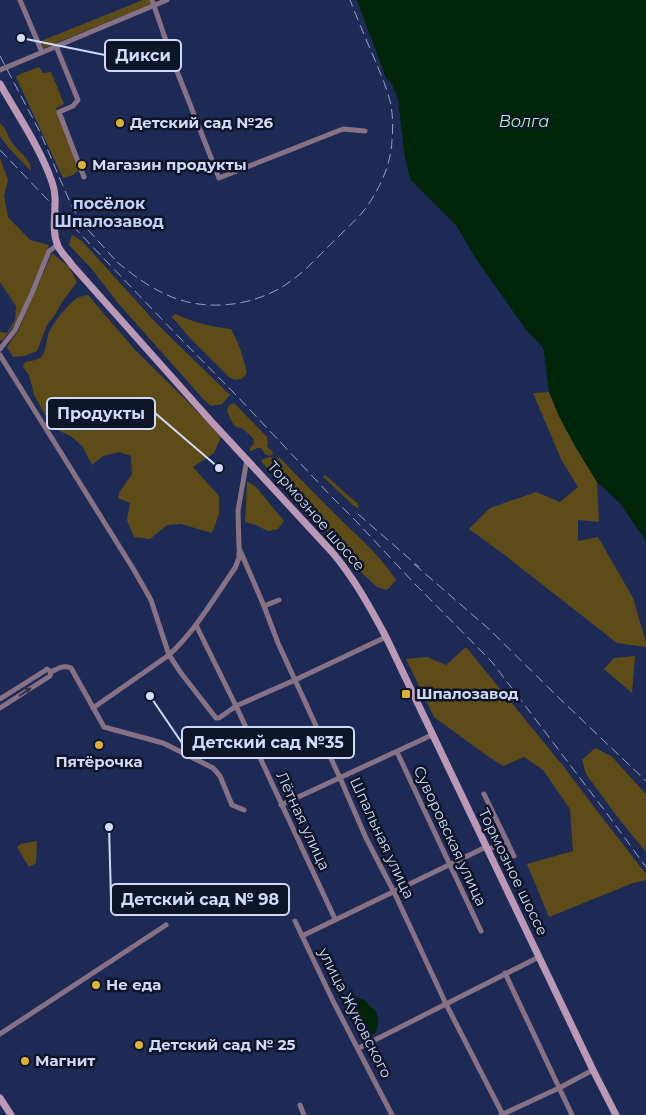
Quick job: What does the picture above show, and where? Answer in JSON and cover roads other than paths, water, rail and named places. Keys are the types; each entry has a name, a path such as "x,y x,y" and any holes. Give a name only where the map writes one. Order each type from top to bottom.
{"street":[{"path":"20,0 42,52"},
{"path":"0,70 153,3 167,0"},
{"path":"153,3 173,61 219,178 343,129 365,131"},
{"path":"56,46 78,100 73,106 59,112 84,177"},
{"name":"Тормозное шоссе","path":"0,84 52,181 55,235 58,245 72,264 204,413 342,564 362,594 386,637 616,1115"},
{"path":"0,349 15,330 49,251 58,245"},
{"path":"0,355 143,585 151,600 169,655 216,718 219,718 236,706 386,637"},
{"name":"Шпальная улица","path":"247,459 238,511 239,548 278,643 366,838 502,1115"},
{"path":"93,708 169,655 180,645 235,568 239,558 239,548"},
{"path":"264,606 279,600"},
{"name":"Лётная улица","path":"196,625 236,706 335,920"},
{"path":"0,699 46,670 50,672 59,668 71,668 104,727 163,743 213,768 220,776 232,805 244,810"},
{"path":"0,708 50,676 50,672"},
{"path":"281,805 432,736"},
{"name":"Суворовская улица","path":"397,752 481,931"},
{"path":"484,794 514,856"},
{"path":"302,936 450,864 507,841"},
{"name":"улица Жуковского","path":"295,921 333,1001 392,1115"},
{"path":"0,1034 166,926"},
{"path":"358,1048 539,957"},
{"path":"506,974 572,1115"},
{"path":"502,1115 593,1070"},
{"path":"0,1098 11,1115"},
{"path":"300,1106 304,1115"}],"water":[{"name":"Волга","path":"357,0 646,0 646,541 619,502 597,482 559,416 549,392 542,346 527,331 476,259 456,225 410,179 405,158 398,100 392,84 386,78"},
{"path":"357,998 366,1001 376,1012 378,1021 375,1034 367,1033 361,1023 362,1016 354,1004"}],"railway":[{"path":"117,262 152,287 180,300 196,304 213,305 246,302 262,297 291,281 309,266 362,213 383,179 389,160 393,132 391,106 386,88 350,0"},
{"path":"0,56 40,132 72,207 81,222 118,263"},
{"path":"0,150 413,582 492,662 646,867"},
{"path":"358,514 419,567"},
{"path":"414,564 490,630 646,781"}],"place":[{"name":"Дикси","path":"21,38"},
{"name":"Детский сад №26","path":"120,123"},
{"name":"Магазин продукты","path":"82,165"},
{"name":"Продукты","path":"219,468"},
{"name":"Шпалозавод","path":"406,694"},
{"name":"Детский сад №35","path":"150,696"},
{"name":"Пятёрочка","path":"99,745"},
{"name":"Детский сад № 98","path":"109,827"},
{"name":"Не еда","path":"96,985"},
{"name":"Детский сад № 25","path":"139,1045"},
{"name":"Магнит","path":"25,1061"}],"district":[{"name":"посёлок Шпалозавод","path":"109,212"}]}
